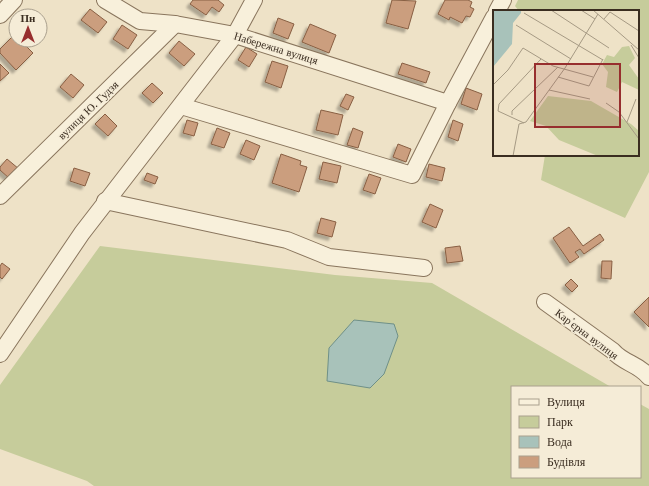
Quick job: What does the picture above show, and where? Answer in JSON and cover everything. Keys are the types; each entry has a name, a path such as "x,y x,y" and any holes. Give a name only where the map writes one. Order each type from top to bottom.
{"street":[{"path":"0,15 14,0"},
{"name":"Набережна вулиця","path":"105,0 140,21 175,24 234,35 448,103"},
{"path":"0,354 67,254 105,201 181,106 234,35 254,0"},
{"path":"498,10 503,0"},
{"path":"181,106 412,175 448,103 493,19"},
{"name":"вулиця Ю. Гудзя","path":"0,196 175,24"},
{"path":"105,201 287,240 329,257 424,268"},
{"name":"Карʼєрна вулиця","path":"545,302 613,350 620,359 643,369 649,377"}],"green space":[{"path":"518,0 649,0 649,172 625,218 541,180 545,156 639,156 639,10 518,10 515,6"},
{"path":"100,246 335,275 432,283 609,386 511,386 511,478 641,478 641,405 649,409 649,486 94,486 87,481 0,449 0,385"}],"water":[{"path":"354,320 394,324 398,336 384,374 370,388 327,381 329,348"}],"building":[{"path":"193,0 218,0 224,5 219,12 212,7 206,15 190,4"},
{"path":"392,0 416,1 408,29 386,23"},
{"path":"445,0 468,0 472,2 470,7 474,9 470,17 466,16 462,23 450,17 449,20 438,14"},
{"path":"90,9 107,22 98,33 81,20"},
{"path":"278,18 294,24 288,39 273,33"},
{"path":"310,24 336,35 329,53 302,42"},
{"path":"122,25 137,35 128,49 113,39"},
{"path":"8,41 8,48 28,48 33,53 16,70 0,53 0,49"},
{"path":"179,41 195,54 184,66 169,53"},
{"path":"246,47 257,54 249,67 238,60"},
{"path":"272,61 288,66 281,88 265,82"},
{"path":"402,63 430,72 426,83 398,74"},
{"path":"0,64 9,73 0,81"},
{"path":"71,74 84,85 73,98 60,87"},
{"path":"152,83 163,93 153,103 142,93"},
{"path":"466,88 482,94 477,110 461,104"},
{"path":"346,94 354,97 348,110 340,106"},
{"path":"321,110 343,115 338,135 316,130"},
{"path":"105,114 117,126 108,136 95,124"},
{"path":"187,120 198,123 194,136 183,133"},
{"path":"453,120 463,124 458,141 448,137"},
{"path":"217,128 230,133 224,148 211,144"},
{"path":"353,128 363,132 358,148 347,145"},
{"path":"246,140 260,146 254,160 240,154"},
{"path":"398,144 411,149 406,162 393,157"},
{"path":"281,154 301,161 300,165 307,167 299,192 272,183"},
{"path":"7,159 19,169 10,179 0,170 0,167"},
{"path":"323,162 341,166 337,183 319,179"},
{"path":"429,164 445,168 442,181 426,177"},
{"path":"74,168 90,173 85,186 70,181"},
{"path":"147,173 158,177 155,184 144,180"},
{"path":"369,174 381,178 375,194 363,190"},
{"path":"430,204 443,210 436,228 422,222"},
{"path":"321,218 336,222 332,237 317,233"},
{"path":"569,227 583,246 600,234 604,240 584,254 580,249 575,252 579,257 570,263 553,238"},
{"path":"460,246 463,261 447,263 445,248"},
{"path":"602,261 612,261 611,279 601,278"},
{"path":"2,263 10,269 2,279 0,277 0,266"},
{"path":"571,279 578,286 572,292 565,285"},
{"path":"649,297 649,327 634,312"}]}
